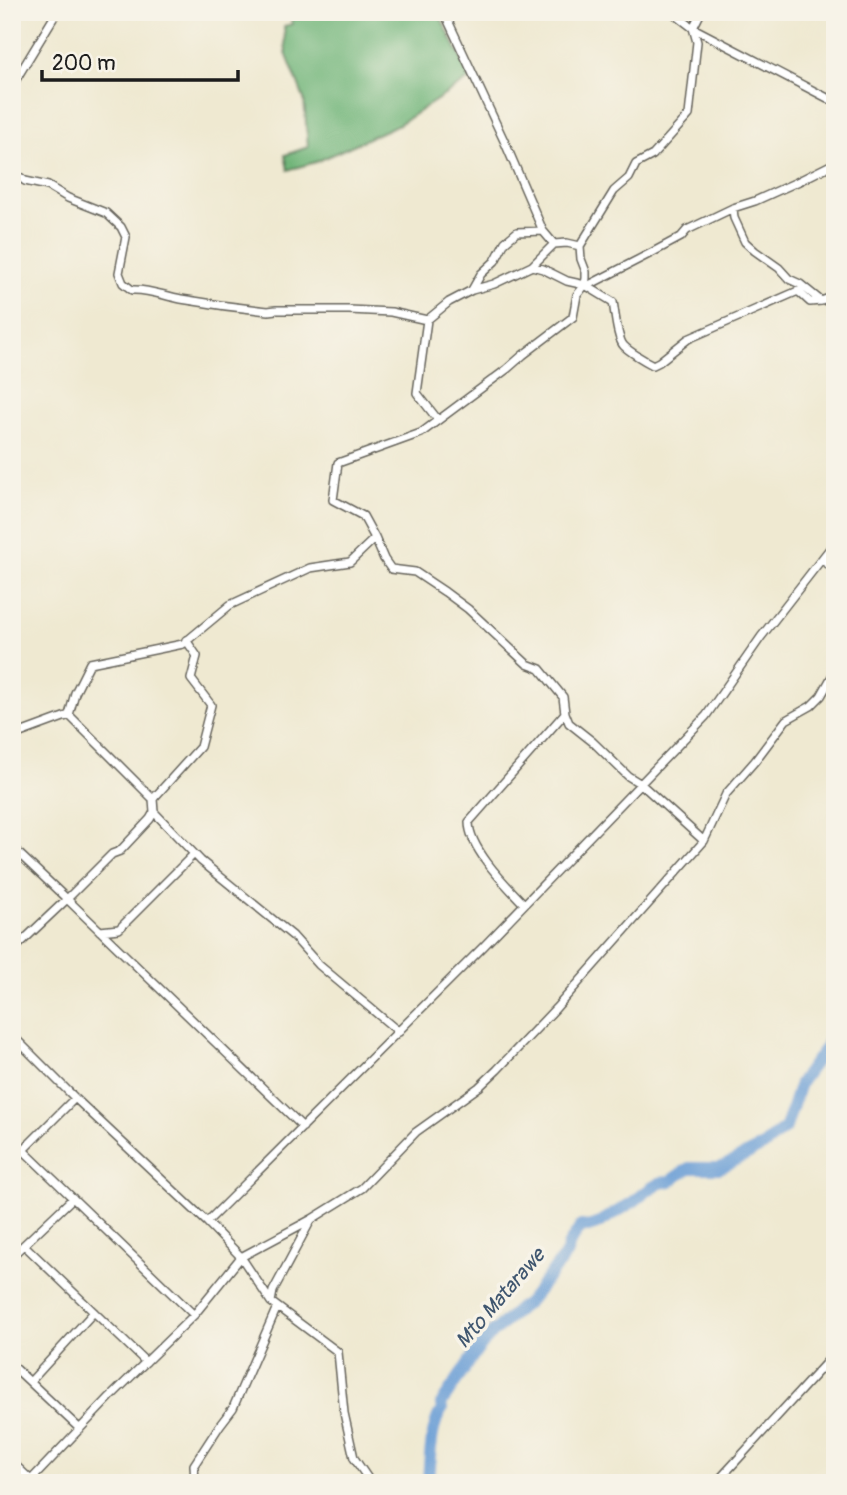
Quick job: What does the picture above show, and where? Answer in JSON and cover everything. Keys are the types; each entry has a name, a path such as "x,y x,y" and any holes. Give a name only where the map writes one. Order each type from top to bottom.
{"street":[{"path":"12,86 57,12"},
{"path":"444,12 543,231 554,244"},
{"path":"673,12 693,28 835,102"},
{"path":"586,285 580,246 614,191 629,178 636,164 653,155 689,115 697,53 693,28 701,12"},
{"path":"705,841 569,723 563,697 540,669 527,664 468,608 445,592 415,572 391,569 363,516 333,500 338,463 413,437 438,421 573,317 577,295 586,285 653,253 681,237 687,230 835,163"},
{"path":"12,172 25,181 48,186 68,198 106,213 121,227 126,237 120,273 124,283 132,290 143,289 198,302 268,311 391,312 427,320"},
{"path":"733,208 734,218 745,242 789,279 800,284 821,301"},
{"path":"472,290 481,274 495,261 505,242 517,232 543,231"},
{"path":"438,421 417,393 427,320 449,302 472,290 495,284 532,266 554,244 580,246"},
{"path":"532,266 567,281 586,285 613,302 623,345 653,365 688,339 798,290 810,302 835,296"},
{"path":"69,715 75,692 90,663 183,644 230,605 310,568 350,562 375,538"},
{"path":"207,1222 400,1032 706,716 761,637 835,542"},
{"path":"822,560 835,569"},
{"path":"153,799 200,747 211,705 191,679 197,656 186,640"},
{"path":"12,1462 32,1481 110,1397 194,1315 241,1258 362,1188 416,1132 497,1070 705,841 726,794 786,720 811,706 821,696 835,672"},
{"path":"524,904 497,876 482,854 471,836 469,822 565,713"},
{"path":"12,736 69,715"},
{"path":"12,951 112,854 120,852 154,812 153,799 69,715"},
{"path":"154,812 194,854 293,936 319,965 400,1032"},
{"path":"12,848 303,1127"},
{"path":"100,932 119,929 194,854"},
{"path":"14,1040 207,1222 241,1258 274,1305 338,1352 344,1413 354,1458 371,1483"},
{"path":"12,1161 75,1098"},
{"path":"23,1150 194,1315"},
{"path":"12,1256 73,1198"},
{"path":"195,1483 194,1465 233,1408 274,1305 273,1291 312,1219"},
{"path":"24,1245 146,1362"},
{"path":"30,1382 94,1312"},
{"path":"716,1483 835,1353"},
{"path":"12,1365 80,1429"}],"green space":[{"path":"290,12 438,12 471,78 399,124 316,162 288,170 285,155 308,147 304,99 286,53 284,26 292,24"}],"waterway":[{"name":"Mto Matarawe","path":"428,1483 433,1434 442,1410 441,1404 494,1330 527,1304 567,1253 568,1246 581,1226 597,1224 651,1188 670,1181 689,1168 720,1168 763,1146 786,1127 800,1083 826,1047 835,1027"}]}
